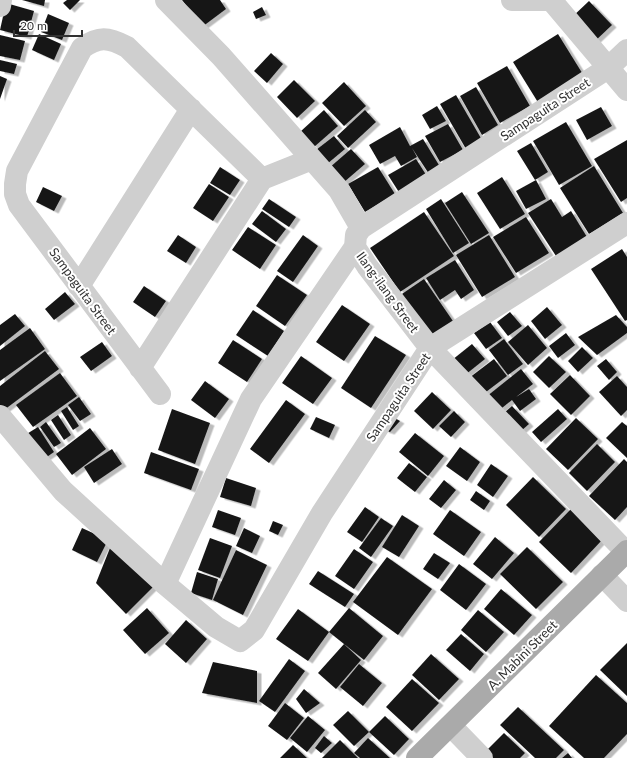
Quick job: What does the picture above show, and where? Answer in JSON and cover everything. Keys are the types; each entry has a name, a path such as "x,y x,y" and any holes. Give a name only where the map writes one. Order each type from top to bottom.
{"main road":[{"name":"A. Mabini Street","path":"417,758 626,551"}],"street":[{"path":"0,6 1,0"},
{"name":"Ilang-ilang Street","path":"166,0 222,56 338,190 358,237 367,266 430,348 626,551"},
{"path":"512,0 551,0 627,90"},
{"name":"Sampaguita Street","path":"160,394 19,205 15,194 15,184 21,161 82,48 92,42 104,38 115,40 127,47 191,109"},
{"name":"Sampaguita Street","path":"358,237 608,68 627,50"},
{"path":"79,286 191,109 262,179"},
{"path":"140,368 262,179 312,159"},
{"name":"Sampaguita Street","path":"165,584 216,627 240,641 254,630 322,513 430,348 627,223"},
{"path":"0,416 63,492 165,584 251,399 358,237"},
{"path":"602,575 627,601"},
{"path":"451,726 482,758"}],"building":[{"path":"22,0 45,0 44,6"},
{"path":"67,0 80,0 70,10 63,3"},
{"path":"182,0 220,0 226,9 202,27"},
{"path":"589,1 612,25 593,43 570,19"},
{"path":"6,3 34,11 27,37 0,30"},
{"path":"262,7 266,15 256,19 253,12"},
{"path":"48,14 69,23 62,40 41,32"},
{"path":"39,34 61,44 54,60 32,50"},
{"path":"558,34 584,76 539,104 513,62"},
{"path":"0,35 25,41 20,60 0,56"},
{"path":"271,53 283,64 267,83 254,71"},
{"path":"0,60 17,64 14,74 0,71"},
{"path":"507,66 530,106 500,123 477,83"},
{"path":"0,76 7,79 0,99"},
{"path":"294,80 315,101 297,118 277,97"},
{"path":"344,82 366,106 344,126 322,103"},
{"path":"476,87 498,125 482,135 460,96"},
{"path":"456,95 482,140 466,149 440,104"},
{"path":"437,106 446,121 430,129 422,115"},
{"path":"601,107 612,126 587,140 576,120"},
{"path":"324,110 338,126 314,147 300,132"},
{"path":"365,110 376,122 348,148 337,136"},
{"path":"566,122 592,166 559,185 533,141"},
{"path":"448,124 463,150 440,162 425,136"},
{"path":"400,127 410,146 423,139 442,170 431,177 412,148 417,157 401,166 395,156 380,164 369,145"},
{"path":"334,136 345,149 327,164 316,150"},
{"path":"627,140 627,198 621,202 594,159"},
{"path":"531,143 548,172 535,180 517,151"},
{"path":"351,149 365,164 343,183 329,168"},
{"path":"416,159 430,181 402,197 388,175"},
{"path":"594,166 623,213 589,234 560,188"},
{"path":"220,167 240,180 230,195 210,183"},
{"path":"378,167 395,194 365,212 348,184"},
{"path":"502,177 525,214 500,229 477,193"},
{"path":"536,180 546,199 526,209 516,191"},
{"path":"209,184 229,197 213,221 193,208"},
{"path":"43,187 62,196 54,211 36,202"},
{"path":"462,192 489,233 471,244 445,203"},
{"path":"269,199 296,217 289,227 262,209"},
{"path":"441,199 469,243 453,253 426,209"},
{"path":"551,199 562,217 571,211 587,237 556,256 528,213"},
{"path":"262,211 286,229 276,242 252,224"},
{"path":"424,212 454,256 400,292 370,248"},
{"path":"526,217 549,253 516,273 493,237"},
{"path":"248,227 276,245 260,269 232,250"},
{"path":"178,235 196,247 186,263 167,251"},
{"path":"303,235 318,246 293,282 277,271"},
{"path":"489,235 515,277 482,297 456,255"},
{"path":"622,249 627,257 627,320 625,321 591,269"},
{"path":"455,260 474,290 461,299 455,290 440,300 426,278"},
{"path":"277,275 307,295 285,326 256,306"},
{"path":"424,279 455,324 430,342 399,296"},
{"path":"144,286 166,301 155,317 133,302"},
{"path":"65,292 75,304 54,320 45,309"},
{"path":"342,305 370,324 344,361 316,342"},
{"path":"547,307 562,325 545,339 531,321"},
{"path":"253,310 284,331 268,356 236,335"},
{"path":"510,312 522,326 508,336 497,322"},
{"path":"15,314 25,326 0,346 0,325"},
{"path":"616,315 627,327 627,333 597,355 578,337"},
{"path":"490,322 502,338 486,349 474,333"},
{"path":"528,325 547,348 528,365 508,342"},
{"path":"30,328 45,349 0,381 0,350"},
{"path":"566,333 575,345 558,358 549,346"},
{"path":"375,336 406,355 371,408 341,388"},
{"path":"504,339 523,364 508,375 489,350"},
{"path":"233,340 262,359 247,382 218,363"},
{"path":"102,342 112,356 91,371 80,357"},
{"path":"472,344 485,359 465,375 452,360"},
{"path":"582,347 593,358 578,372 568,361"},
{"path":"45,351 59,369 4,410 0,405 0,386"},
{"path":"301,356 332,378 313,404 282,383"},
{"path":"549,356 566,372 549,388 533,372"},
{"path":"494,359 507,376 482,395 469,378"},
{"path":"606,359 617,372 609,380 597,366"},
{"path":"521,369 533,384 516,397 529,389 536,399 520,411 512,400 497,412 486,397"},
{"path":"60,373 77,396 33,427 16,405"},
{"path":"570,375 590,396 571,415 550,394"},
{"path":"617,376 627,387 627,410 621,416 599,392"},
{"path":"205,381 229,399 215,418 191,400"},
{"path":"432,392 451,410 433,429 414,411"},
{"path":"79,397 91,414 80,421 68,405"},
{"path":"286,400 305,414 269,463 250,449"},
{"path":"512,406 529,424 521,431 504,413"},
{"path":"67,407 79,426 73,430 61,411"},
{"path":"172,409 210,423 195,464 158,450"},
{"path":"558,409 567,419 541,442 532,432"},
{"path":"454,411 465,422 451,437 439,426"},
{"path":"58,415 71,435 64,440 51,420"},
{"path":"391,416 400,421 390,432 384,430"},
{"path":"316,417 335,425 329,438 310,429"},
{"path":"576,418 598,439 568,470 546,449"},
{"path":"46,422 61,443 54,447 40,427"},
{"path":"622,422 627,426 627,458 606,438"},
{"path":"38,427 54,452 41,461 25,435"},
{"path":"90,428 106,449 72,475 56,454"},
{"path":"415,433 444,456 428,476 399,452"},
{"path":"597,444 615,462 587,491 569,473"},
{"path":"460,447 480,462 467,481 446,466"},
{"path":"112,449 122,464 94,483 84,467"},
{"path":"151,452 199,469 191,490 144,473"},
{"path":"624,459 627,462 627,507 615,520 589,496"},
{"path":"409,463 427,477 415,492 397,478"},
{"path":"491,464 508,476 493,497 477,485"},
{"path":"533,477 566,509 539,537 506,505"},
{"path":"226,478 256,488 251,506 220,497"},
{"path":"444,480 456,490 441,508 429,499"},
{"path":"476,491 490,501 484,510 470,500"},
{"path":"365,507 379,517 362,542 347,532"},
{"path":"571,509 603,539 571,573 539,542"},
{"path":"218,510 241,518 235,535 212,527"},
{"path":"450,510 481,532 464,556 433,534"},
{"path":"402,515 419,526 399,557 382,547"},
{"path":"381,518 393,526 371,557 359,548"},
{"path":"273,521 283,525 278,535 269,531"},
{"path":"82,528 108,540 97,562 72,550"},
{"path":"244,528 260,536 252,553 236,546"},
{"path":"495,537 514,553 492,579 473,564"},
{"path":"210,538 232,546 220,578 198,570"},
{"path":"112,543 155,585 126,614 96,583"},
{"path":"527,547 563,582 536,609 500,574"},
{"path":"354,549 373,562 354,589 335,576"},
{"path":"236,550 267,565 243,615 213,600"},
{"path":"434,553 450,563 438,579 423,569"},
{"path":"387,557 432,589 398,635 353,602"},
{"path":"459,564 486,584 466,610 440,590"},
{"path":"318,571 354,594 345,607 309,584"},
{"path":"197,572 218,579 212,600 191,593"},
{"path":"501,589 532,615 514,635 484,609"},
{"path":"147,608 169,633 145,654 123,630"},
{"path":"349,608 383,636 364,660 329,632"},
{"path":"298,609 329,632 308,661 276,639"},
{"path":"478,610 504,632 486,652 461,630"},
{"path":"186,620 207,639 186,663 165,644"},
{"path":"461,634 484,654 470,671 446,650"},
{"path":"627,643 627,696 600,670"},
{"path":"344,644 361,660 336,689 318,673"},
{"path":"431,654 459,679 439,700 412,675"},
{"path":"289,659 305,671 275,712 259,701"},
{"path":"213,662 257,671 257,703 202,693"},
{"path":"359,664 382,683 363,706 340,687"},
{"path":"596,675 627,703 627,734 604,758 584,758 549,726"},
{"path":"412,679 439,703 412,731 386,707"},
{"path":"304,689 320,703 306,713 296,699"},
{"path":"285,703 304,718 287,740 268,726"},
{"path":"518,707 564,750 556,758 535,758 500,725"},
{"path":"348,711 369,732 354,746 333,725"},
{"path":"308,716 325,730 307,752 290,738"},
{"path":"385,716 409,739 394,755 369,732"},
{"path":"504,733 525,753 520,758 485,758 482,755"},
{"path":"324,736 332,743 321,753 315,748"},
{"path":"368,738 390,758 360,758 354,753"},
{"path":"340,740 358,758 322,758"},
{"path":"293,745 307,758 280,758"},
{"path":"568,753 572,758 562,758"}]}
